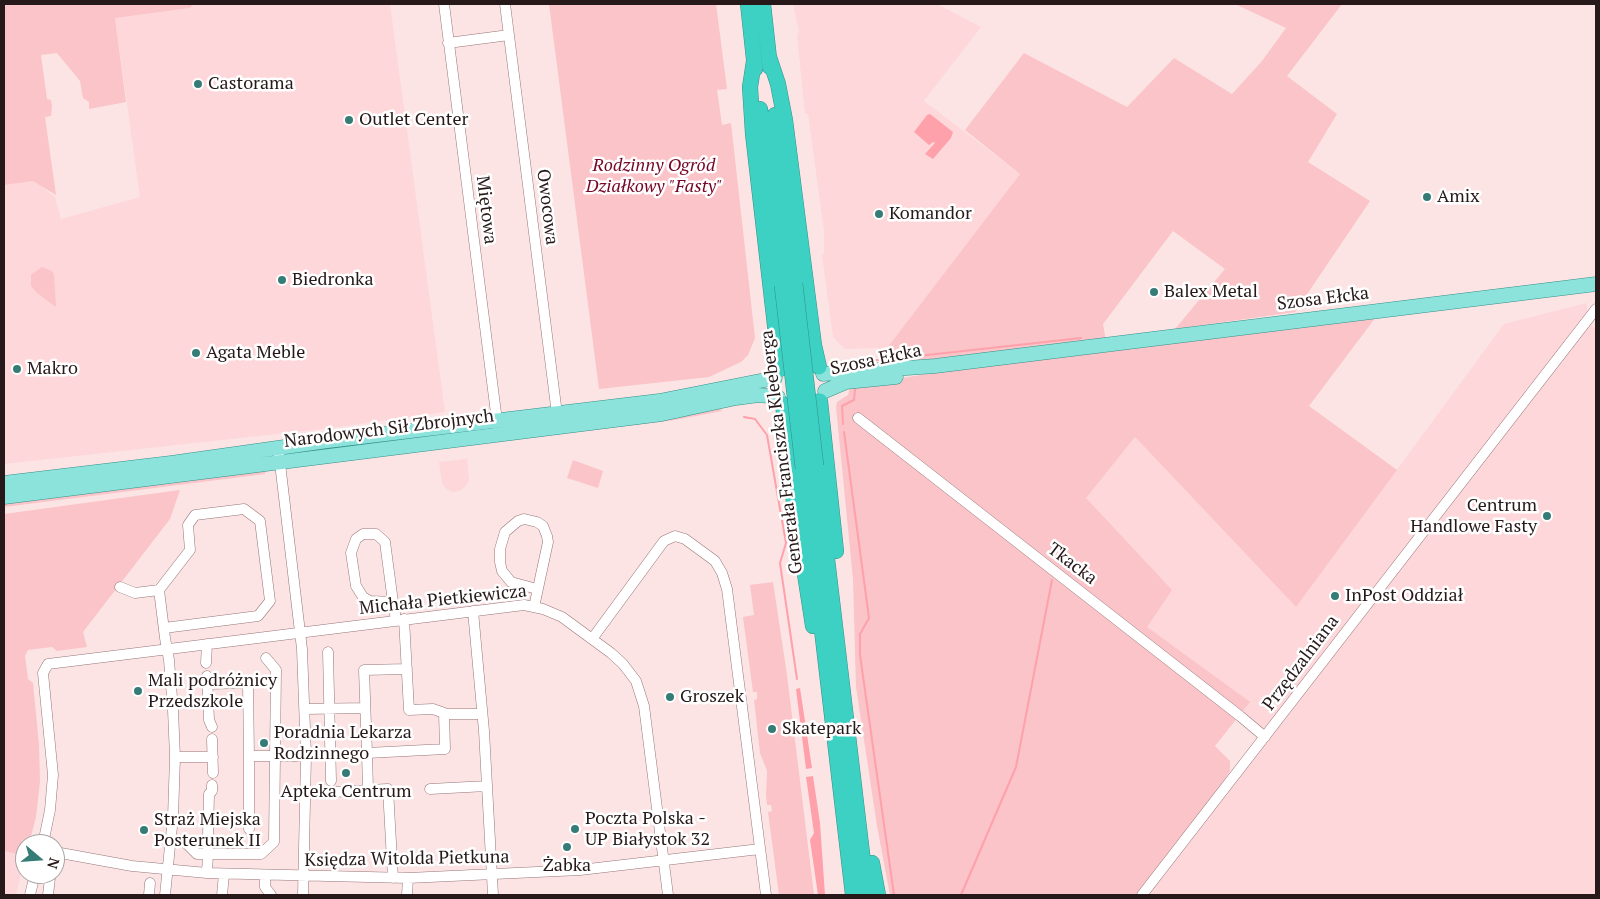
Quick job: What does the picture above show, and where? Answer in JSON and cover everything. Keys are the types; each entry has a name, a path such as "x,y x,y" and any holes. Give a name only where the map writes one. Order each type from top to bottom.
{"highway":[{"name":"Generała Franciszka Kleeberga","path":"748,4 761,59 788,285 809,467 830,696 853,895"},
{"name":"Generała Franciszka Kleeberga","path":"761,59 762,4"},
{"path":"761,59 778,84 785,120 814,345 821,370"},
{"path":"761,59 750,86 752,134 778,373"},
{"path":"823,396 841,594 841,678"},
{"path":"780,401 809,606 822,670 830,696"},
{"name":"Generała Franciszka Kleeberga","path":"809,467 841,678 867,895"},
{"path":"853,782 862,811 878,895"},
{"path":"843,895 846,834"}],"main road":[{"name":"Szosa Ełcka","path":"823,396 846,382 882,374 935,366 1596,284"},
{"path":"795,360 804,360 821,370 823,396 814,407 798,411 780,401 774,384 778,373 795,360"},
{"name":"Szosa Ełcka","path":"821,370 882,374"},
{"name":"Narodowych Sił Zbrojnych","path":"4,497 279,454 336,440 557,414 660,408 778,373"},
{"name":"Narodowych Sił Zbrojnych","path":"279,454 336,455 736,398 759,396 780,401"},
{"path":"336,440 336,455"},
{"name":"Narodowych Sił Zbrojnych","path":"4,483 218,463"}],"street":[{"name":"Miętowa","path":"444,4 497,421"},
{"name":"Owocowa","path":"505,4 557,414"},
{"path":"448,44 509,35"},
{"name":"Przędzalniana","path":"1142,895 1596,309"},
{"name":"Tkacka","path":"858,418 1265,737"},
{"path":"279,454 300,632 305,709 306,756 303,895"},
{"path":"120,588 135,593 159,590 190,550 188,525 195,515 244,509 260,521 270,601 258,616 164,628"},
{"path":"534,607 547,536 543,526 538,522 524,519 518,521 505,532 500,548 500,562 502,571 511,582 537,589"},
{"path":"393,602 370,601 363,597 356,586 351,553 356,539 362,534 376,534 385,542 393,602 400,620 409,710 433,709 444,713 477,714"},
{"path":"592,639 664,541 675,536 685,539 715,561 722,573 726,589 766,895"},
{"path":"159,590 174,710 175,757 169,870 165,895"},
{"name":"Michała Pietkiewicza","path":"45,834 50,810 53,775 44,668 50,664 513,606 534,607 562,617 624,664 642,693 668,895"},
{"path":"473,612 487,786 493,895"},
{"path":"206,644 206,663"},
{"path":"328,652 331,781"},
{"path":"187,844 197,854 208,851 261,854 274,842 276,670 266,658"},
{"path":"368,790 364,670 406,669"},
{"path":"212,727 209,720 207,680 248,683 248,829"},
{"path":"305,709 365,708"},
{"path":"367,753 445,749 444,713"},
{"path":"212,739 213,773"},
{"path":"249,756 306,756"},
{"path":"175,757 213,757"},
{"path":"208,835 209,794 212,791 212,785"},
{"path":"430,789 487,786"},
{"path":"335,792 388,789 393,878"},
{"name":"Księdza Witolda Pietkuna","path":"65,854 108,862 207,874 408,878 580,870 760,849"},
{"path":"207,874 208,851"},
{"path":"222,895 224,874"},
{"path":"265,876 265,887 271,895"},
{"path":"407,895 408,878"},
{"path":"149,895 150,883"}],"shaded area":[{"path":"194,4 390,4 445,412 331,428 4,464 4,185 33,180 55,197 61,219 140,197 115,18 190,8"},
{"path":"793,4 937,4 981,27 924,101 1020,174 884,352 878,348 845,349 833,337 822,255 824,253 824,231 808,114 805,114 797,36 799,31"},
{"path":"930,114 953,132 951,138 933,159 925,154 935,143 933,142 929,145 914,132 927,115"},
{"path":"1586,303 1591,325 1596,330 1596,895 1147,895 1268,741 1146,627 1085,498 1135,437 1296,607 1504,324"},
{"path":"467,459 469,480 466,486 460,491 453,492 446,489 442,483 439,462"},
{"path":"800,688 812,768 806,769 796,689"},
{"path":"813,776 820,823 825,895 818,895 810,840 814,833 806,777"},
{"path":"4,851 15,854 15,884 19,884 16,895 4,895"}],"green space":[{"path":"4,4 194,4 190,8 115,18 126,102 89,109 89,102 83,98 80,81 57,53 41,55 47,99 51,100 52,106 51,116 45,117 56,195 33,181 4,185"},
{"name":"Rodzinny Ogród Działkowy \"Fasty\"","path":"549,4 716,4 727,89 717,90 722,125 731,123 755,338 748,355 741,362 709,377 599,389"},
{"path":"1235,4 1342,4 1287,76 1337,114 1308,162 1370,201 1295,312 1175,329 1225,269 1173,231 1103,324 1106,341 891,364 884,352 1020,174 965,130 1024,53 1127,107 1174,58 1232,94 1262,61 1286,28"},
{"path":"42,267 52,271 54,275 56,307 37,293 31,286 31,275"},
{"path":"1376,317 1309,406 1397,470 1296,607 1135,437 1086,498 1172,590 1147,627 1250,702 1215,746 1230,761 1230,771 1220,787 1136,895 890,895 877,826 856,687 853,579 837,402 848,395 850,387 938,372"},
{"path":"719,407 722,411 675,420 380,456"},
{"path":"573,460 603,471 598,488 567,478"},
{"path":"260,471 265,472 265,474 4,507 4,504 58,494 124,486 168,484"},
{"path":"180,490 170,519 83,632 87,647 57,651 52,647 28,650 25,656 28,679 33,683 39,745 40,781 36,817 32,834 15,834 15,854 4,851 4,514"},
{"path":"773,582 787,675 814,895 779,895 768,812 772,811 771,805 767,805 766,795 767,771 760,753 754,700 757,699 757,692 753,692 743,617 754,615 750,585"}],"waterway":[{"path":"891,359 1081,338"},
{"path":"855,365 855,362 878,360"},
{"path":"843,424 842,406 854,400 855,389"},
{"path":"744,417 755,419 767,435 786,543 780,563 797,679"},
{"path":"844,432 869,618 860,634 860,655 894,895"},
{"path":"961,895 1016,767 1052,580"}],"place":[{"name":"Castorama","path":"198,84"},
{"name":"Outlet Center","path":"349,120"},
{"name":"Amix","path":"1427,197"},
{"name":"Komandor","path":"879,214"},
{"name":"Biedronka","path":"282,280"},
{"name":"Balex Metal","path":"1154,292"},
{"name":"Agata Meble","path":"196,353"},
{"name":"Makro","path":"17,369"},
{"name":"Centrum Handlowe Fasty","path":"1547,516"},
{"name":"InPost Oddział","path":"1335,596"},
{"name":"Mali podróżnicy Przedszkole","path":"138,691"},
{"name":"Groszek","path":"670,697"},
{"name":"Skatepark","path":"772,729"},
{"name":"Poradnia Lekarza Rodzinnego","path":"264,743"},
{"name":"Apteka Centrum","path":"346,773"},
{"name":"Poczta Polska - UP Białystok 32","path":"575,829"},
{"name":"Straż Miejska Posterunek II","path":"144,830"},
{"name":"Żabka","path":"567,847"}]}
